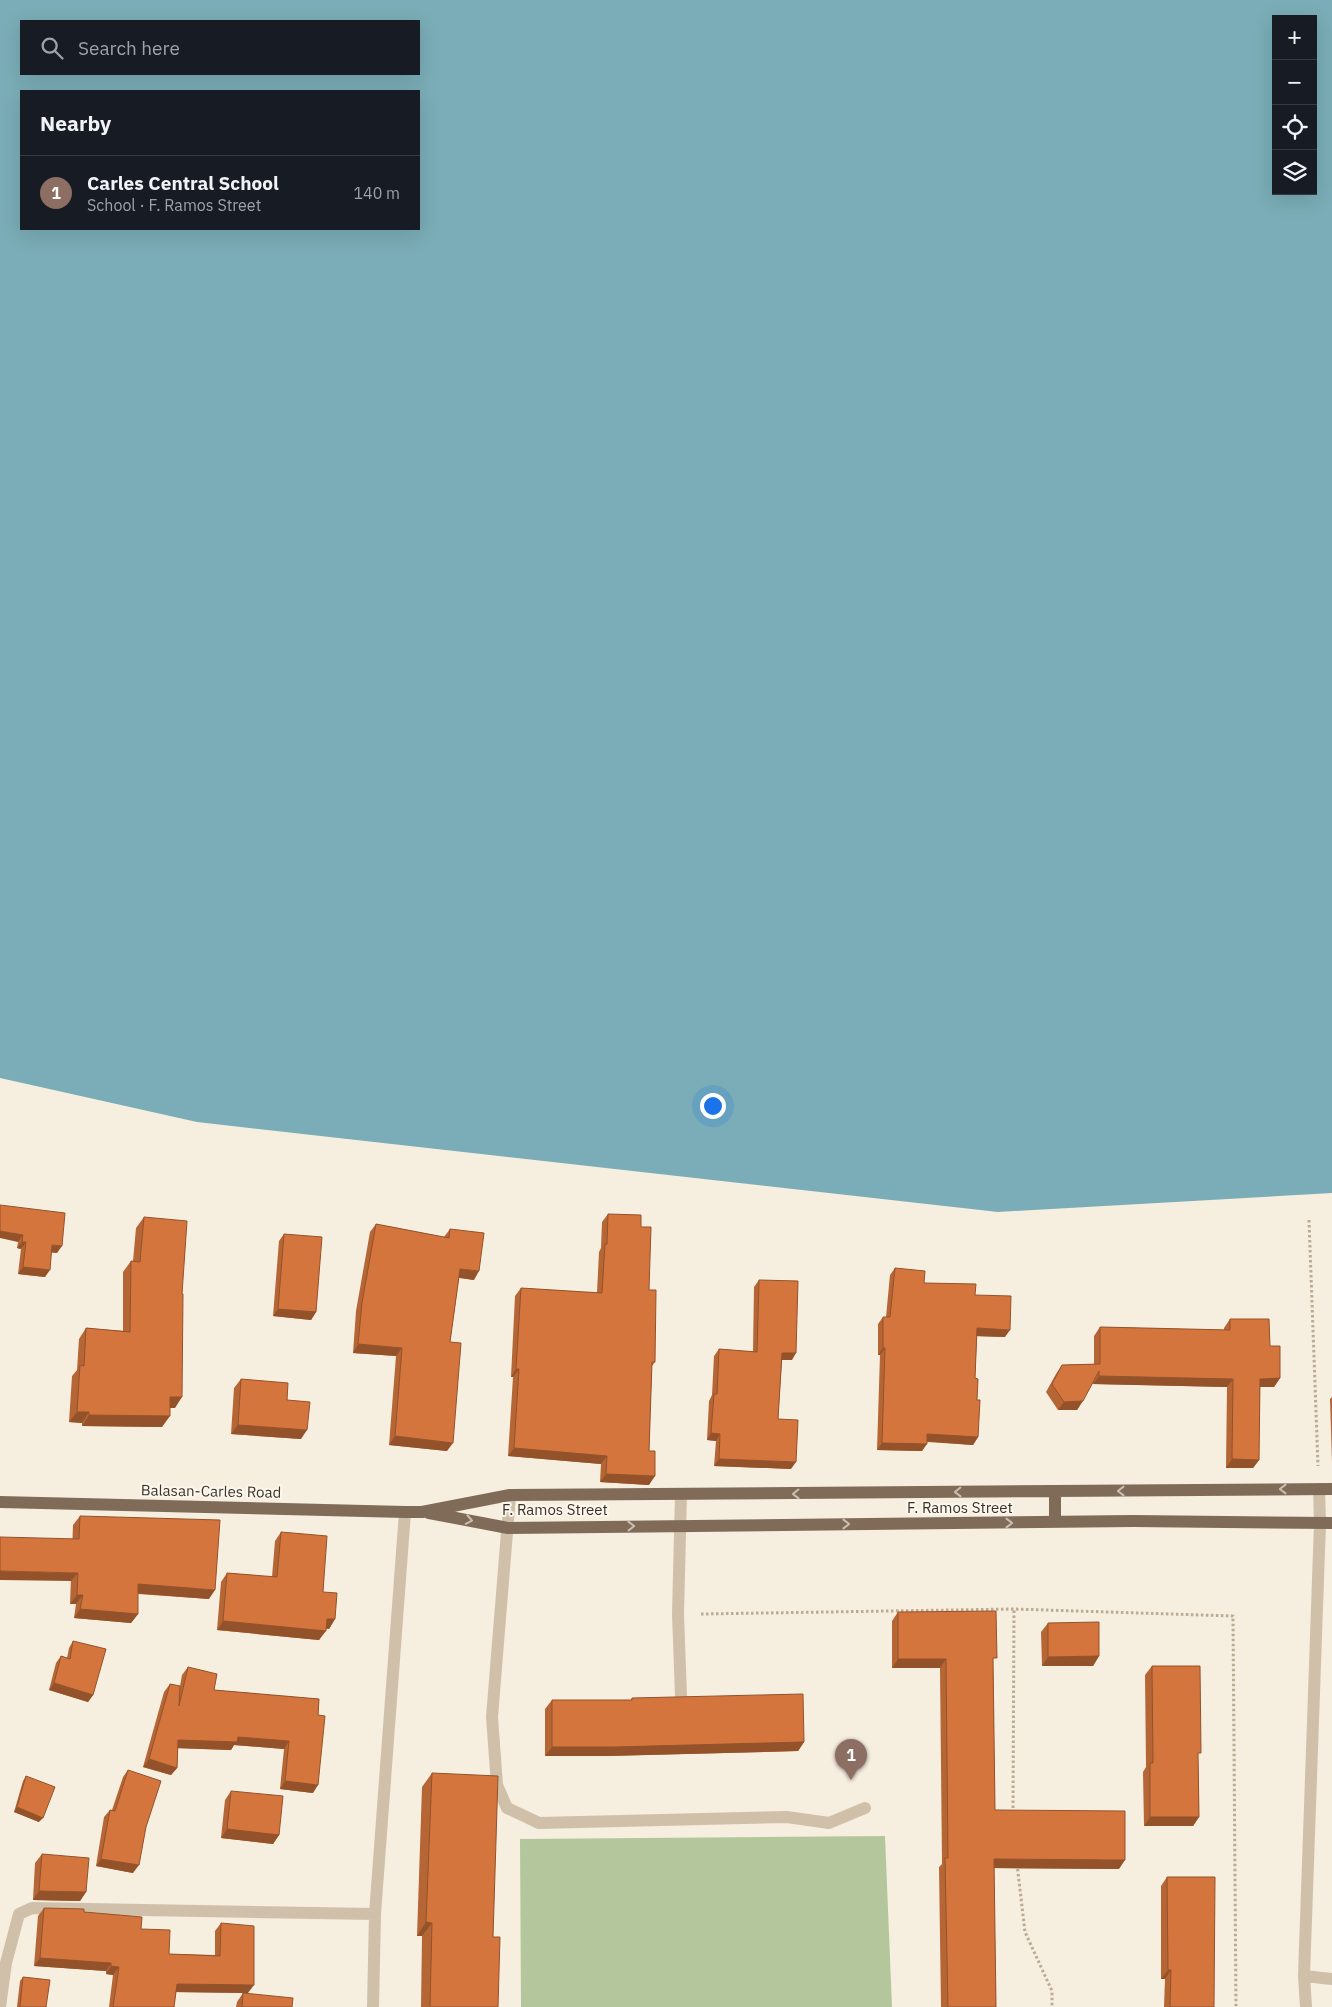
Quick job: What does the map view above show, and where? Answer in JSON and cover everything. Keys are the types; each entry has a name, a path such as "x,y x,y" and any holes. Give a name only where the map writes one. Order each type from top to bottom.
{"main road":[{"name":"F. Ramos Street","path":"422,1512 510,1495 1326,1489"},
{"path":"1054,1522 1055,1491"},
{"name":"Balasan-Carles Road","path":"0,1502 422,1512"},
{"name":"F. Ramos Street","path":"422,1512 508,1528 1054,1522 1326,1523"}],"street":[{"path":"1306,2007 1304,1976 1326,1523 1326,1489"},
{"path":"681,1494 678,1614 681,1696"},
{"path":"510,1495 492,1718 497,1785 507,1808 539,1823 787,1817 830,1823 865,1808"},
{"path":"373,2007 375,1914 405,1512"},
{"path":"0,2007 6,1963 19,1914 32,1908 375,1914"},
{"path":"1304,1976 1332,1979"}],"path":[{"path":"1309,1220 1326,1489"},
{"path":"678,1614 1014,1609 1234,1616 1236,2007"},
{"path":"1013,1816 1014,1609"},
{"path":"1015,1854 1025,1932 1052,1991 1052,2007"}],"green space":[{"path":"885,1836 892,2007 521,2007 520,1839"}],"water":[{"path":"0,0 1332,0 1332,1193 998,1212 197,1122 0,1078"}],"building":[{"path":"0,1205 65,1213 62,1246 52,1245 50,1270 23,1267 26,1242 22,1242 23,1235 0,1231"},
{"path":"608,1214 641,1215 641,1227 651,1227 649,1290 656,1290 655,1362 652,1362 649,1451 655,1451 655,1476 606,1474 607,1456 514,1448 519,1369 516,1369 521,1288 602,1293"},
{"path":"144,1217 187,1221 182,1294 182,1397 170,1397 170,1416 89,1415 89,1412 77,1412 80,1365 84,1366 86,1328 130,1332 131,1261 140,1262"},
{"path":"376,1224 449,1238 450,1229 484,1233 479,1271 460,1269 450,1342 461,1343 453,1443 395,1436 402,1348 358,1344 362,1303"},
{"path":"284,1234 322,1237 316,1312 278,1309"},
{"path":"895,1268 925,1271 924,1283 976,1284 975,1295 1011,1296 1010,1330 977,1328 975,1378 978,1379 977,1400 980,1400 978,1437 927,1434 927,1444 882,1443 885,1348 883,1348 883,1317 890,1317"},
{"path":"759,1280 798,1281 796,1353 782,1353 778,1419 798,1420 796,1462 719,1459 720,1434 711,1433 714,1394 717,1394 719,1349 757,1352"},
{"path":"1230,1319 1269,1319 1270,1346 1280,1346 1280,1378 1260,1379 1259,1460 1232,1459 1233,1379 1099,1376 1099,1371 1083,1401 1064,1402 1052,1384 1062,1365 1100,1364 1100,1327 1230,1330"},
{"path":"241,1379 288,1383 287,1400 310,1402 307,1430 238,1425"},
{"path":"80,1516 220,1520 215,1590 138,1584 138,1614 80,1609 83,1595 77,1595 78,1573 0,1571 0,1537 79,1539"},
{"path":"281,1532 327,1536 323,1592 337,1593 335,1619 327,1619 326,1631 223,1621 227,1573 277,1577"},
{"path":"996,1611 997,1658 993,1658 995,1810 1125,1811 1125,1860 994,1859 996,2007 948,2007 945,1858 948,1858 946,1659 898,1659 898,1612"},
{"path":"1099,1622 1099,1656 1048,1657 1048,1623"},
{"path":"73,1641 106,1649 93,1695 54,1683 61,1656 70,1659"},
{"path":"1152,1666 1200,1666 1201,1753 1198,1753 1199,1817 1150,1817 1150,1763 1153,1763"},
{"path":"188,1667 217,1674 214,1690 319,1699 318,1715 325,1716 318,1785 285,1781 289,1741 238,1737 237,1742 178,1740 177,1768 149,1759 170,1684 180,1686 179,1706"},
{"path":"803,1694 804,1742 552,1747 552,1700 632,1700 632,1698"},
{"path":"128,1770 161,1781 146,1827 139,1865 101,1859 110,1810 115,1811"},
{"path":"432,1773 498,1776 493,1937 500,1937 498,2007 430,2007 432,1923 426,1922"},
{"path":"26,1776 55,1787 43,1818 17,1807"},
{"path":"231,1791 283,1796 279,1835 227,1829"},
{"path":"42,1854 89,1858 86,1892 39,1891"},
{"path":"1167,1877 1215,1877 1214,2007 1170,2007 1171,1970 1168,1970"},
{"path":"44,1908 84,1909 84,1912 142,1917 141,1929 170,1930 169,1954 220,1956 221,1923 254,1926 254,1985 177,1984 174,2007 113,2007 119,1967 111,1966 111,1963 40,1958"},
{"path":"23,1977 50,1980 46,2007 20,2007"},
{"path":"243,1993 293,1998 292,2007 242,2007"}],"place":[{"name":"Carles Central School","path":"851,1780"}]}
